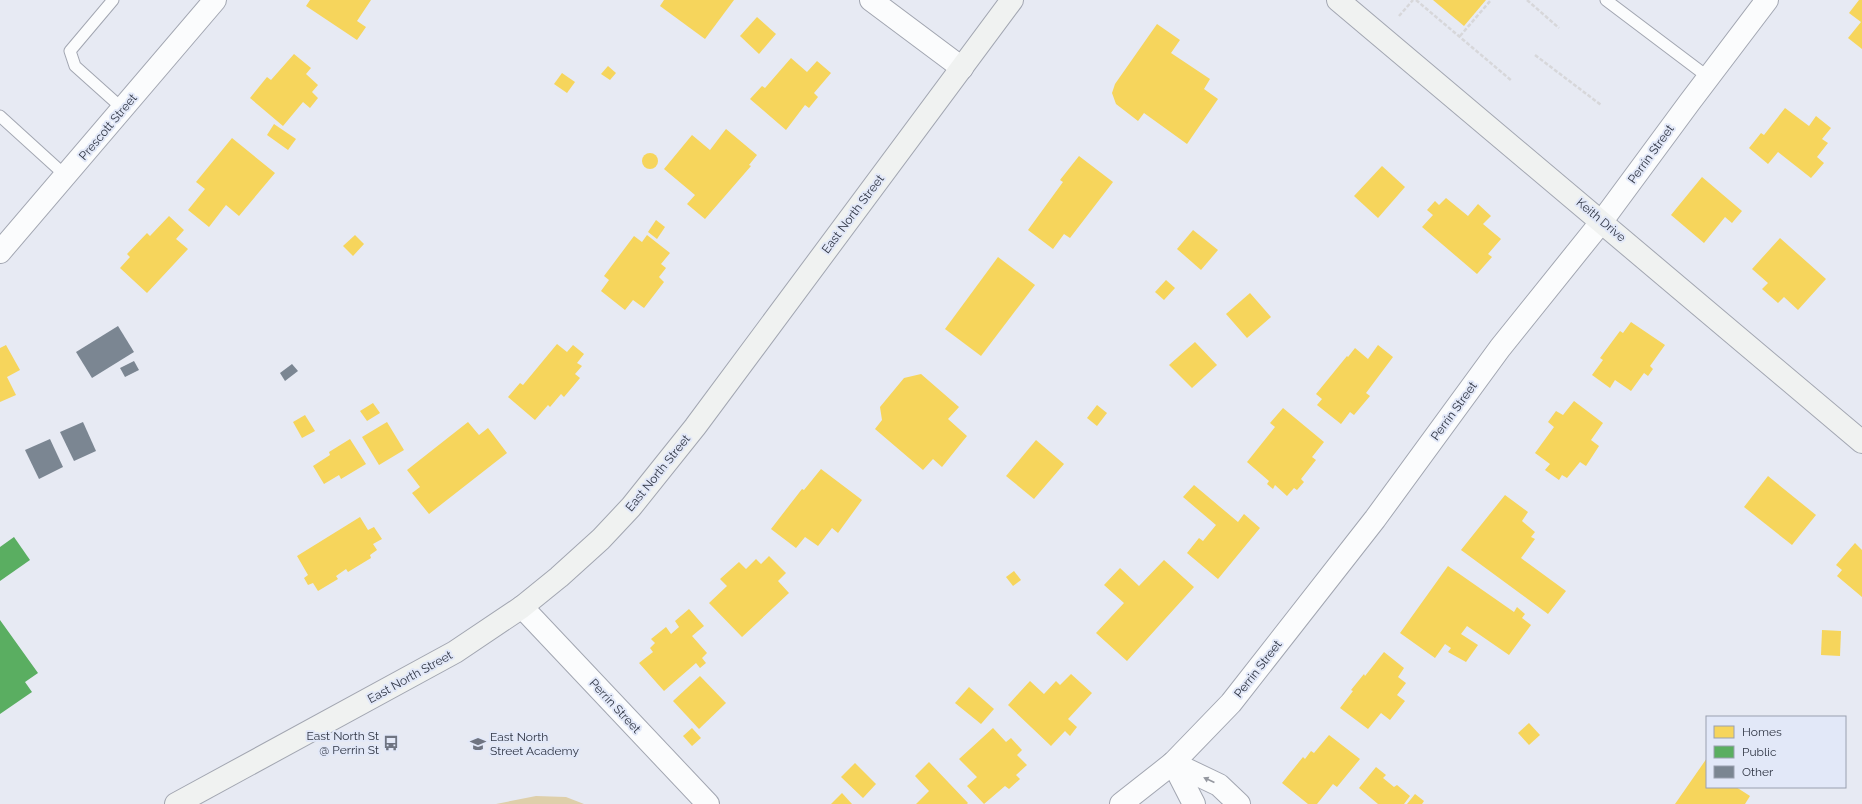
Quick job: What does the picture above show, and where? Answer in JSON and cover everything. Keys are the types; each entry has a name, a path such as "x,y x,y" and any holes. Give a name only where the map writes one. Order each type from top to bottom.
{"main road":[{"name":"East North Street","path":"176,804 455,652 522,607 559,577 601,539 636,501 695,427 1012,0"},
{"name":"Keith Drive","path":"1338,0 1602,221 1862,442"}],"street":[{"name":"Prescott Street","path":"0,252 215,0"},
{"path":"871,0 962,68"},
{"name":"Perrin Street","path":"1121,804 1173,763 1231,703 1375,519 1500,348 1602,221 1708,76 1767,0"},
{"name":"Perrin Street","path":"522,607 708,804"},
{"path":"1173,763 1194,804"},
{"path":"1173,763 1218,785 1239,804"}],"lane":[{"path":"113,0 70,51 75,66 123,109"},
{"path":"1606,0 1708,76"},
{"path":"0,116 66,176"}],"path":[{"path":"1398,17 1413,0"},
{"path":"1416,0 1512,81"},
{"path":"1460,36 1491,0"},
{"path":"1527,0 1559,28"},
{"path":"1535,55 1601,105"}],"shaded area":[{"path":"536,796 566,797 584,804 496,804"}],"building: Homes":[{"path":"310,0 371,0 357,21 366,27 357,40 306,6"},
{"path":"664,0 734,0 705,39 660,6"},
{"path":"1433,0 1486,0 1464,26"},
{"path":"1859,0 1862,0 1862,49 1848,38 1861,22 1849,13"},
{"path":"757,17 776,34 759,54 740,36"},
{"path":"1157,24 1180,40 1171,53 1210,79 1204,89 1218,99 1187,144 1144,113 1138,121 1116,104 1112,93 1115,84"},
{"path":"294,54 311,68 306,74 318,85 312,92 318,98 310,108 303,102 283,126 250,98 267,77 271,80"},
{"path":"791,58 807,72 817,61 831,73 814,93 818,97 809,108 805,105 786,130 750,99 762,86 765,88"},
{"path":"608,66 616,73 610,80 601,74"},
{"path":"562,73 575,82 567,93 554,84"},
{"path":"1785,108 1809,126 1816,116 1831,128 1822,139 1828,143 1817,157 1824,163 1811,178 1778,152 1768,164 1749,148 1761,133 1764,135"},
{"path":"274,124 296,139 288,150 267,135"},
{"path":"726,129 757,155 749,165 751,166 705,219 687,204 695,195 664,169 692,135 710,150"},
{"path":"232,138 275,173 239,216 226,205 209,227 188,210 205,189 196,182"},
{"path":"647,153 653,153 658,158 656,167 653,169 647,169 642,164 642,158"},
{"path":"1079,156 1113,182 1070,238 1064,234 1053,249 1028,230 1063,182 1060,180"},
{"path":"1382,166 1405,187 1378,218 1354,196"},
{"path":"1702,177 1742,211 1732,223 1725,217 1704,243 1671,215"},
{"path":"1446,198 1468,216 1478,204 1491,216 1483,224 1501,239 1488,254 1492,257 1477,274 1422,227 1433,215 1427,210 1435,201 1439,205"},
{"path":"169,216 184,230 176,239 188,249 147,293 120,268 130,257 127,254 147,233 150,236"},
{"path":"656,220 665,227 657,239 648,232"},
{"path":"1193,230 1218,250 1201,270 1177,249"},
{"path":"355,235 364,244 353,256 343,246"},
{"path":"647,235 670,253 661,264 666,268 659,277 664,282 644,308 633,300 625,310 601,291 609,280 604,276 634,236 642,242"},
{"path":"1780,238 1826,279 1798,310 1784,297 1778,303 1762,289 1768,283 1752,269"},
{"path":"998,257 1035,285 981,356 945,329"},
{"path":"1166,280 1175,288 1164,300 1155,292"},
{"path":"1250,293 1271,317 1247,338 1226,314"},
{"path":"1631,322 1665,345 1650,366 1653,369 1648,376 1644,373 1631,391 1615,380 1610,388 1592,375 1603,360 1600,358 1620,331 1623,333"},
{"path":"1195,342 1217,365 1192,388 1169,365"},
{"path":"557,344 567,352 573,345 584,354 577,363 582,366 575,374 580,378 564,397 561,394 550,407 548,405 535,420 508,397 520,383 523,385"},
{"path":"6,345 20,370 7,377 16,395 0,402 0,348"},
{"path":"1378,345 1393,357 1366,393 1370,396 1354,415 1350,412 1341,424 1317,405 1322,399 1316,394 1355,348 1368,359"},
{"path":"921,374 959,407 948,419 967,436 942,467 933,459 923,470 875,429 882,420 880,407 904,378"},
{"path":"1574,401 1603,423 1591,440 1599,446 1586,466 1580,462 1567,478 1562,475 1559,480 1545,470 1550,464 1535,453 1554,427 1548,422 1556,411 1563,415"},
{"path":"373,403 380,413 367,421 360,411"},
{"path":"1097,405 1107,413 1097,426 1087,418"},
{"path":"1283,408 1324,442 1312,457 1316,460 1301,479 1304,482 1297,490 1294,488 1287,496 1275,485 1273,489 1267,484 1269,481 1247,462 1275,427 1270,423"},
{"path":"305,415 315,431 302,438 293,422"},
{"path":"387,422 404,450 379,465 362,437"},
{"path":"468,422 479,435 488,428 507,453 429,514 412,493 420,487 407,470"},
{"path":"350,439 366,464 341,479 339,475 324,484 313,466 330,455 329,452"},
{"path":"1036,440 1064,464 1034,499 1006,476"},
{"path":"821,469 862,500 838,533 832,528 818,546 805,537 796,548 771,529 802,489 804,490"},
{"path":"1768,476 1816,515 1792,545 1744,507"},
{"path":"1194,485 1238,522 1244,514 1260,528 1218,579 1187,553 1199,538 1203,541 1216,525 1183,497"},
{"path":"1505,495 1528,512 1522,521 1535,532 1531,537 1535,539 1521,558 1566,591 1548,614 1461,550"},
{"path":"360,517 368,530 374,527 382,539 373,544 377,550 370,555 371,558 348,572 346,569 336,576 338,579 318,591 313,583 308,585 304,578 308,575 297,556"},
{"path":"1855,543 1862,550 1862,597 1837,576 1842,570 1836,565"},
{"path":"769,556 786,573 778,581 789,593 742,637 709,603 727,586 720,579 739,562 746,569 756,559 761,564"},
{"path":"1164,560 1194,587 1127,661 1096,633 1124,603 1104,585 1120,568 1139,586"},
{"path":"1448,566 1514,612 1517,607 1525,614 1522,618 1531,625 1509,655 1467,626 1461,634 1478,645 1466,662 1448,652 1451,648 1445,644 1435,658 1400,633"},
{"path":"1014,571 1021,580 1013,586 1006,577"},
{"path":"689,609 704,626 692,636 707,653 702,658 706,663 700,668 696,663 664,691 639,663 653,652 650,648 655,643 651,639 666,627 671,634 679,627 675,621"},
{"path":"1822,630 1841,631 1840,656 1821,655"},
{"path":"1384,652 1404,668 1398,677 1406,683 1397,695 1405,701 1390,720 1381,713 1368,729 1340,708 1353,691 1351,690 1364,674 1365,676"},
{"path":"1071,674 1092,693 1068,719 1077,727 1070,736 1065,731 1051,746 1008,705 1030,681 1044,694 1056,681 1060,685"},
{"path":"700,676 726,703 699,729 673,701"},
{"path":"969,687 994,709 981,724 955,703"},
{"path":"1529,723 1540,735 1529,745 1518,733"},
{"path":"692,728 701,738 692,746 683,736"},
{"path":"993,728 1006,742 1011,738 1022,750 1017,755 1027,765 1016,775 1020,779 1009,789 1005,786 984,804 967,786 977,777 959,759"},
{"path":"1329,735 1360,759 1337,787 1333,784 1317,804 1308,804 1282,783 1303,757 1305,759 1311,751 1314,753"},
{"path":"1706,759 1706,788 1738,788 1750,796 1745,804 1675,804"},
{"path":"929,762 968,803 967,804 916,804 929,791 915,776"},
{"path":"855,763 876,784 863,798 841,777"},
{"path":"1376,767 1386,775 1383,778 1394,787 1397,785 1410,796 1404,804 1378,804 1359,788"},
{"path":"842,793 852,804 831,804"},
{"path":"1415,794 1424,801 1422,804 1407,804"}],"building: Public":[{"path":"14,537 30,560 0,581 0,547"},
{"path":"0,620 38,673 25,682 32,692 0,714"}],"building: Other":[{"path":"118,326 134,352 92,378 76,352"},
{"path":"134,361 139,370 125,377 120,368"},
{"path":"292,364 298,371 285,381 280,373"},
{"path":"83,422 96,451 74,461 60,432"},
{"path":"50,439 63,467 39,479 25,450"}],"place":[{"name":"East North St @ Perrin St","path":"391,743"},
{"name":"East North Street Academy","path":"478,744"}]}
